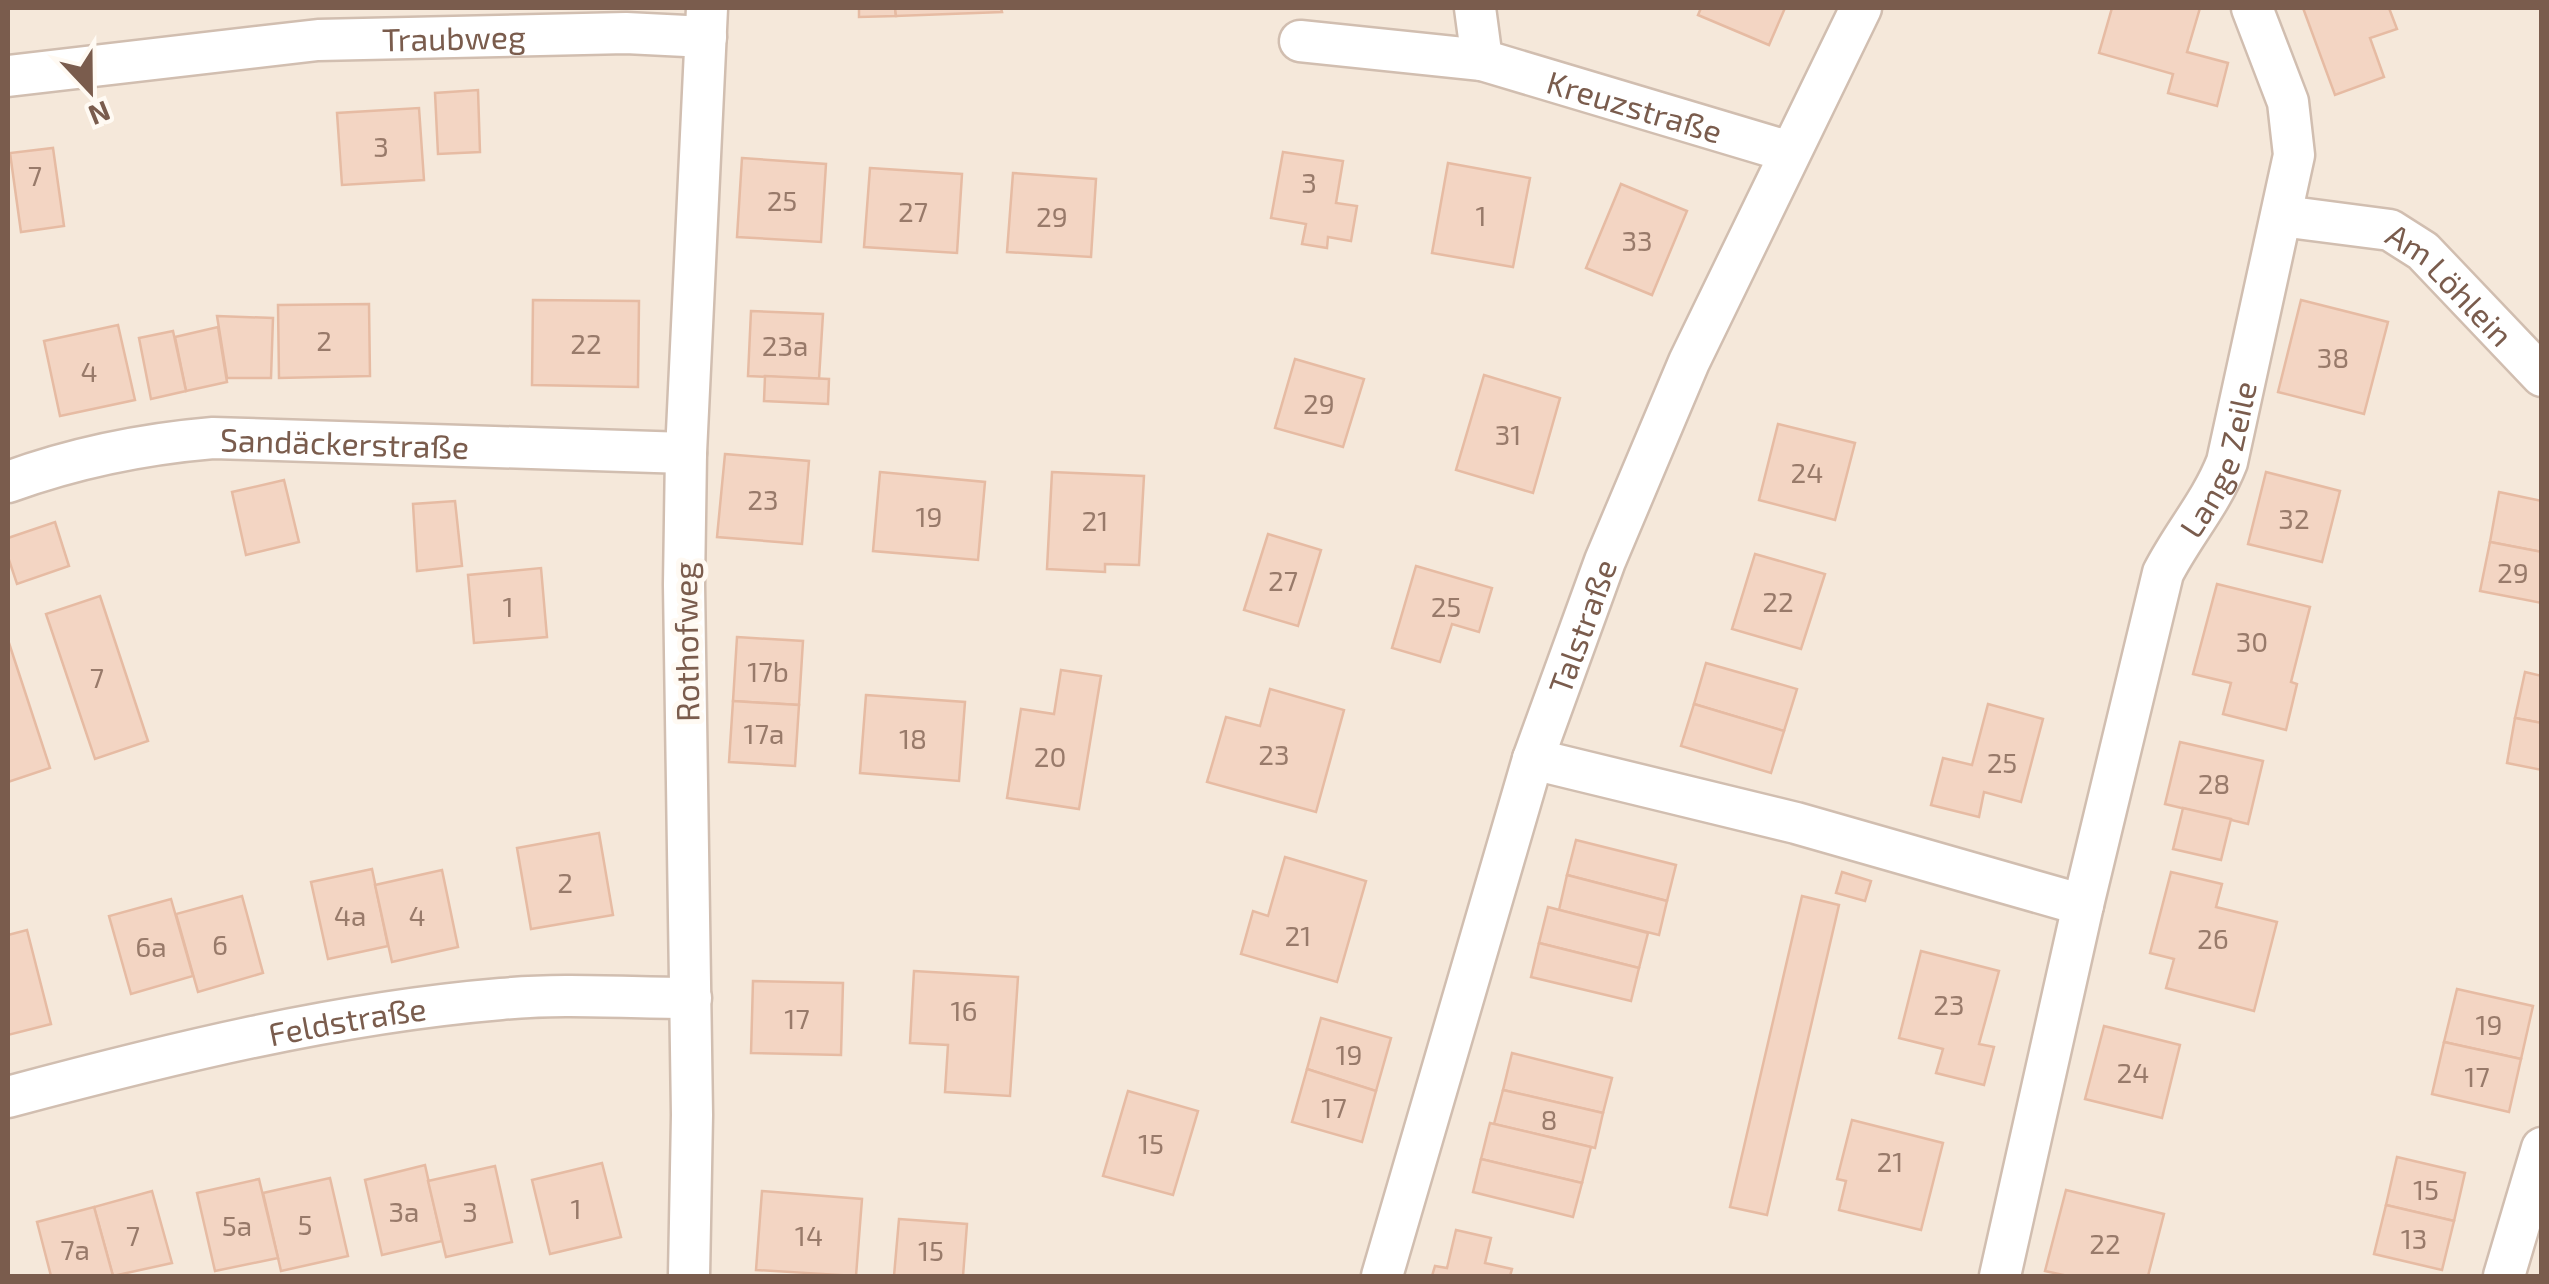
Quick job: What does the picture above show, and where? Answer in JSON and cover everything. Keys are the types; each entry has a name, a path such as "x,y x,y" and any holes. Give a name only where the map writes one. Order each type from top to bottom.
{"street":[{"path":"1476,8 1482,60"},
{"name":"Talstraße","path":"1382,1276 1534,758 1605,561 1688,362 1862,8"},
{"name":"Lange Zeile","path":"2000,1276 2083,904 2163,573 2179,542 2214,494 2226,462 2282,216 2294,154 2288,102 2252,8"},
{"name":"Traubweg","path":"8,76 317,24 626,34 706,22"},
{"name":"Rothofweg","path":"688,1276 691,998 684,585 686,453 706,22"},
{"name":"Kreuzstraße","path":"1300,41 1482,60 1790,152"},
{"name":"Am Löhlein","path":"2282,216 2390,230 2423,251 2542,376"},
{"name":"Sandäckerstraße","path":"8,482 51,466 151,444 213,438 686,453"},
{"path":"1534,758 1796,823 2083,904"},
{"name":"Feldstraße","path":"8,1097 186,1050 502,998 691,998"},
{"path":"2504,1276 2542,1148"}],"shaded area":[{"path":"8,8 2541,8 2541,1276 8,1276"}],"building":[{"path":"859,8 895,8 896,16 859,17"},
{"path":"895,8 1001,8 1002,12 896,16"},
{"path":"1701,8 1785,8 1769,45 1698,15"},
{"path":"2112,8 2200,8 2187,52 2228,63 2217,106 2168,93 2173,74 2099,53"},
{"path":"2303,8 2389,8 2397,29 2370,38 2384,77 2335,95"},
{"path":"478,90 480,152 438,154 435,93"},
{"path":"419,108 424,180 342,185 337,113"},
{"path":"53,148 64,226 21,232 10,153"},
{"path":"1283,152 1343,161 1336,203 1357,206 1351,241 1328,237 1327,248 1302,244 1306,224 1271,218"},
{"path":"742,158 826,164 821,242 737,237"},
{"path":"1448,163 1530,178 1513,267 1432,253"},
{"path":"870,168 962,174 957,253 864,247"},
{"path":"1013,173 1096,179 1091,257 1007,252"},
{"path":"1621,184 1687,211 1652,295 1586,268"},
{"path":"533,300 639,301 638,387 532,385"},
{"path":"2301,300 2388,322 2364,414 2278,392"},
{"path":"369,304 370,376 279,378 278,305"},
{"path":"751,311 823,314 819,379 748,376"},
{"path":"217,316 273,318 271,378 227,378"},
{"path":"118,325 135,400 60,416 44,341"},
{"path":"218,327 227,382 186,391 175,337"},
{"path":"173,331 186,391 151,399 139,338"},
{"path":"1295,359 1364,379 1343,447 1275,428"},
{"path":"1484,375 1560,398 1533,493 1456,470"},
{"path":"765,376 829,379 828,404 764,401"},
{"path":"1778,424 1855,443 1835,520 1759,500"},
{"path":"725,454 809,461 802,544 717,537"},
{"path":"880,472 985,482 978,560 873,551"},
{"path":"1052,472 1144,476 1139,565 1105,564 1105,572 1047,569"},
{"path":"2266,472 2340,491 2322,562 2248,544"},
{"path":"284,480 299,542 246,555 232,492"},
{"path":"2499,492 2542,501 2542,552 2490,542"},
{"path":"455,501 462,566 417,571 413,504"},
{"path":"55,522 69,566 17,584 8,557 8,538"},
{"path":"1268,534 1321,550 1298,626 1244,610"},
{"path":"2490,542 2542,552 2542,603 2480,591"},
{"path":"1755,554 1825,574 1801,649 1732,629"},
{"path":"1416,566 1492,588 1479,632 1452,624 1440,662 1392,648"},
{"path":"541,568 547,637 474,643 468,575"},
{"path":"2217,584 2310,607 2291,682 2297,684 2286,730 2223,714 2231,683 2193,674"},
{"path":"100,596 148,741 95,759 46,614"},
{"path":"737,637 803,641 799,705 733,701"},
{"path":"8,640 50,768 8,782"},
{"path":"1706,663 1797,689 1784,731 1694,704"},
{"path":"1061,670 1101,676 1079,809 1007,798 1021,709 1054,714"},
{"path":"2525,672 2542,676 2542,723 2515,718"},
{"path":"1270,689 1344,710 1316,812 1207,782 1226,717 1260,726"},
{"path":"866,695 965,702 959,781 860,773"},
{"path":"733,701 799,705 795,766 729,762"},
{"path":"1694,704 1784,731 1771,773 1681,746"},
{"path":"1988,704 2043,719 2021,802 1984,792 1979,817 1931,805 1943,758 1972,765"},
{"path":"2515,718 2542,723 2542,770 2507,763"},
{"path":"2180,742 2263,761 2248,824 2165,804"},
{"path":"2183,808 2231,819 2221,860 2173,849"},
{"path":"599,833 613,915 531,929 517,848"},
{"path":"1576,840 1676,865 1667,901 1567,875"},
{"path":"1285,857 1366,881 1337,982 1241,954 1253,911 1268,916"},
{"path":"372,869 388,946 328,959 311,882"},
{"path":"442,870 458,947 392,962 375,885"},
{"path":"1842,872 1871,881 1865,901 1836,893"},
{"path":"2171,872 2222,884 2216,907 2277,922 2254,1011 2166,988 2174,959 2150,953"},
{"path":"1567,875 1667,901 1659,935 1559,910"},
{"path":"242,896 263,973 198,992 176,914"},
{"path":"1802,896 1839,905 1767,1215 1730,1207"},
{"path":"171,899 193,976 131,994 109,916"},
{"path":"1548,907 1648,933 1639,968 1539,943"},
{"path":"27,930 51,1024 8,1035 8,935"},
{"path":"1539,943 1639,968 1631,1001 1531,977"},
{"path":"1921,951 1999,971 1979,1044 1994,1047 1984,1085 1936,1073 1943,1049 1899,1038"},
{"path":"914,971 1018,977 1010,1096 945,1092 948,1045 910,1043"},
{"path":"753,981 843,983 841,1055 751,1053"},
{"path":"2457,989 2533,1006 2521,1059 2444,1042"},
{"path":"1321,1018 1391,1038 1376,1091 1307,1069"},
{"path":"2104,1026 2180,1045 2162,1118 2085,1099"},
{"path":"2444,1042 2521,1059 2509,1112 2432,1094"},
{"path":"1512,1053 1612,1078 1603,1113 1503,1090"},
{"path":"1307,1069 1376,1091 1362,1142 1292,1122"},
{"path":"1503,1090 1603,1113 1595,1148 1494,1124"},
{"path":"1128,1091 1198,1111 1173,1195 1103,1176"},
{"path":"1852,1120 1943,1143 1921,1230 1839,1210 1846,1181 1837,1179"},
{"path":"1490,1123 1591,1147 1582,1183 1481,1159"},
{"path":"2397,1157 2465,1173 2454,1221 2386,1205"},
{"path":"1481,1159 1582,1183 1573,1217 1473,1192"},
{"path":"602,1163 621,1237 550,1254 532,1180"},
{"path":"425,1165 442,1241 382,1255 365,1180"},
{"path":"495,1166 512,1242 446,1257 428,1181"},
{"path":"330,1178 348,1256 281,1271 263,1193"},
{"path":"259,1179 278,1258 215,1271 197,1193"},
{"path":"2066,1190 2164,1214 2148,1276 2068,1276 2045,1271"},
{"path":"152,1191 172,1263 113,1276 94,1207"},
{"path":"762,1191 862,1199 856,1276 756,1270"},
{"path":"2386,1205 2454,1221 2442,1270 2374,1254"},
{"path":"94,1207 113,1276 51,1276 37,1222"},
{"path":"899,1219 967,1224 963,1276 894,1276"},
{"path":"1456,1230 1491,1238 1485,1263 1512,1269 1510,1276 1432,1276 1435,1266 1447,1268"}]}
